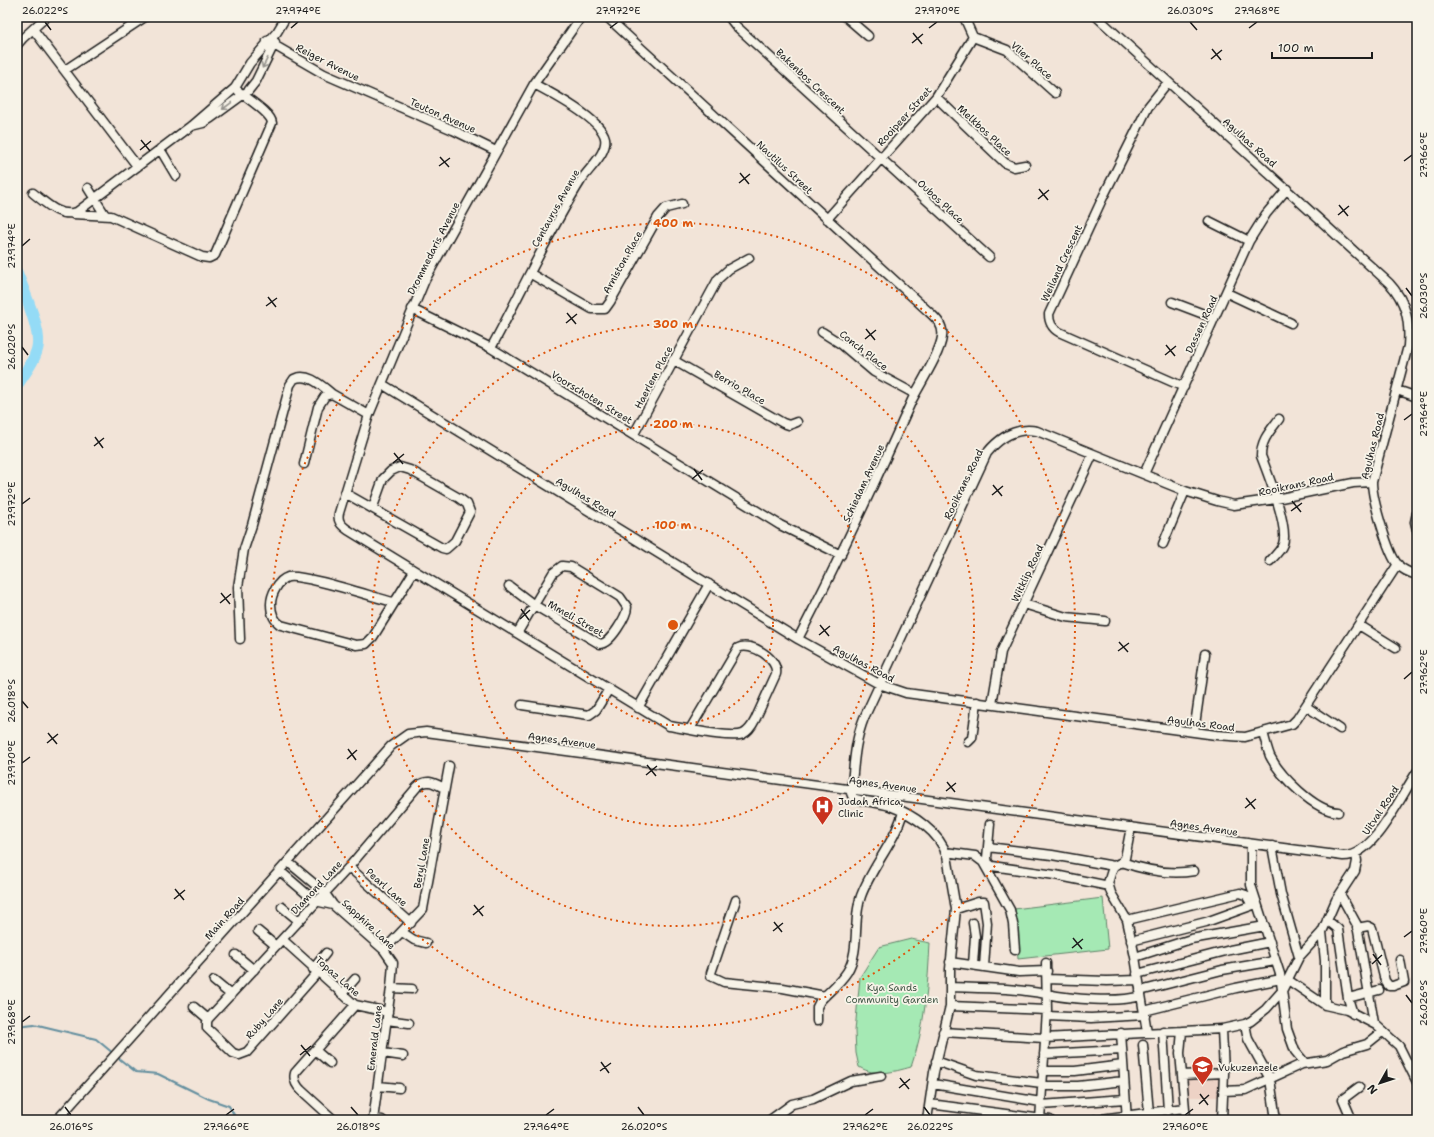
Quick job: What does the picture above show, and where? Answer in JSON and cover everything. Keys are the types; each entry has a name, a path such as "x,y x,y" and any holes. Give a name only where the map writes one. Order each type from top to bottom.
{"street":[{"path":"17,45 46,17"},
{"path":"73,214 191,126 235,88 250,63 267,41 277,32 286,17"},
{"name":"Drommedaris Avenue","path":"414,571 341,525 338,516 341,506 370,415 412,309 438,254 534,84 581,17"},
{"name":"Nautilus Street","path":"607,17 934,317 942,327 943,335"},
{"name":"Bakenbos Crescent","path":"729,17 736,26 880,159"},
{"path":"846,17 868,36"},
{"path":"964,17 973,37"},
{"name":"Agulhas Road","path":"382,384 798,639 879,684 906,693 1239,738 1292,724 1307,706 1398,564 1388,544 1374,499 1372,482 1406,354 1409,333 1407,316 1402,299 1389,283 1097,17"},
{"path":"65,70 140,18"},
{"path":"33,29 137,166"},
{"path":"191,126 203,123 211,118 242,95 256,81 274,46 277,32"},
{"name":"Rooipeer Street","path":"827,219 936,98 973,37"},
{"name":"Vlier Place","path":"973,37 1007,50 1055,93"},
{"name":"Reiger Avenue","path":"267,41 324,74 381,98"},
{"name":"Weiland Crescent","path":"1168,82 1148,107 1104,195 1056,297 1049,319 1051,326 1059,332 1184,387"},
{"name":"Centaurus Avenue","path":"491,348 576,189 601,153 606,142 603,132 579,110 534,84"},
{"path":"34,193 61,212 105,215 202,257 209,258 215,255 272,123 267,113 242,95 235,88"},
{"name":"Teuton Avenue","path":"381,98 454,130 496,151"},
{"name":"Melkbos Place","path":"936,98 1005,163 1014,167 1025,165"},
{"path":"160,149 176,176"},
{"name":"Oubos Place","path":"880,159 989,258"},
{"path":"88,188 105,215"},
{"name":"Dassen Road","path":"1144,474 1214,318 1227,293 1249,241 1266,214 1286,189"},
{"name":"Arniston Place","path":"530,274 592,309 604,309 610,302 658,217 666,208 682,204"},
{"path":"1209,221 1249,241"},
{"name":"Haerlem Place","path":"634,434 704,303 722,274 735,264 749,258"},
{"path":"1227,293 1291,323"},
{"path":"1172,302 1214,318"},
{"name":"Voorschoten Street","path":"412,309 491,348 634,434 780,525 841,555"},
{"name":"Conch Place","path":"822,332 841,344 874,372 915,394"},
{"name":"Schiedam Avenue","path":"798,639 841,555 915,394 938,349 943,335"},
{"name":"Berrio Place","path":"674,360 783,423 789,425 797,422"},
{"path":"240,639 238,590 244,549 252,525 290,385 294,379 303,377 312,380 332,394 370,415"},
{"path":"1396,390 1417,397"},
{"path":"304,464 320,403 325,396 332,394"},
{"path":"1270,561 1281,548 1285,536 1276,499 1261,456 1261,449 1262,442 1279,419"},
{"name":"Rooikrans Road","path":"852,790 853,763 858,734 879,684 987,453 1002,438 1017,431 1033,430 1043,432 1093,454 1185,491 1217,502 1234,504 1276,499 1332,486 1372,482"},
{"name":"Witklip Road","path":"992,704 1001,652 1093,454"},
{"path":"345,493 373,507 446,549 455,541 470,512 467,504 459,498 410,470 400,467 391,471 383,480 373,507"},
{"path":"1163,544 1185,491"},
{"path":"1417,513 1415,522 1417,530"},
{"path":"1398,564 1407,572 1417,575"},
{"name":"Mmeli Street","path":"509,586 534,605 596,643 603,644 609,640 627,610 626,603 620,597 566,566 562,566 553,573 534,605 518,632"},
{"path":"393,602 311,580 289,577 280,583 272,595 271,609 274,619 281,625 362,645 366,644 373,636 393,602 414,571 518,632 664,724 690,729 729,735 745,733 753,724 776,674 777,669 773,662 758,651 746,646 738,648 690,729"},
{"path":"638,708 709,584"},
{"path":"1024,604 1066,617 1105,621"},
{"path":"1359,625 1396,648"},
{"path":"1194,732 1205,654"},
{"path":"522,705 589,715 596,710 609,689"},
{"path":"968,742 972,738 977,702"},
{"path":"1307,706 1340,728"},
{"name":"Agnes Avenue","path":"408,734 426,732 1251,844 1343,856 1356,854"},
{"path":"1262,732 1271,757 1284,776 1319,806 1338,812"},
{"name":"Main Road","path":"57,1120 391,746 408,734"},
{"name":"Beryl Lane","path":"384,950 420,913 424,905 449,766"},
{"name":"Uitval Road","path":"1356,854 1366,847 1373,839 1417,772"},
{"name":"Diamond Lane","path":"208,1020 283,940 315,901 349,867 420,784 428,781 444,788"},
{"path":"852,790 852,796 855,799 876,802 903,812 929,830 942,844 945,852 956,909 950,962 950,1006 936,1061 927,1120"},
{"path":"817,1022 817,1007 847,972 855,948 857,910 861,896 873,871 899,827 903,812"},
{"path":"990,824 988,861 992,866 1055,875 1108,886"},
{"path":"988,847 1052,855 1114,866 1122,862 1127,852 1130,827"},
{"path":"1251,844 1251,885 1254,904"},
{"path":"1272,846 1282,894 1299,957"},
{"path":"945,852 975,856 983,862 1010,910 1013,924 1015,950"},
{"path":"1305,1063 1297,1055 1289,1037 1285,1020 1282,991 1285,980 1299,957 1322,932 1340,894 1357,866 1356,854"},
{"name":"Sapphire Lane","path":"288,862 324,892 333,905 391,958"},
{"path":"1122,862 1146,868 1178,872 1194,871"},
{"path":"1114,866 1109,877 1108,886 1127,920 1135,957 1147,1032"},
{"name":"Pearl Lane","path":"349,867 411,923"},
{"name":"Sapphire Lane","path":"280,871 315,901 333,905"},
{"path":"1127,920 1240,893 1246,895 1254,904 1265,926 1275,961 1285,980 1325,1005 1353,1014 1374,1023 1382,1032 1399,1046 1417,1082"},
{"path":"1340,894 1354,918 1357,928 1374,1023"},
{"path":"736,900 711,972 711,976 724,982 783,988 825,996"},
{"path":"956,909 978,902 984,902 987,923 984,967"},
{"path":"1131,941 1206,922 1254,904"},
{"path":"282,907 299,921"},
{"path":"1327,920 1338,929 1348,998 1353,1014"},
{"path":"973,923 975,936 973,965"},
{"path":"1135,957 1191,939 1265,926"},
{"path":"1357,928 1368,926 1372,928 1385,981 1389,986 1404,982 1400,960"},
{"path":"258,931 276,946"},
{"path":"402,932 414,940 426,943"},
{"path":"1322,932 1325,974 1325,1005"},
{"name":"Topaz Lane","path":"283,940 315,971 355,1005 409,1023"},
{"path":"950,962 1019,972 1047,971 1107,981 1138,977 1230,950 1270,942"},
{"path":"315,971 326,953"},
{"path":"236,955 254,970"},
{"name":"Emerald Lane","path":"376,1120 378,1086 393,967 391,958"},
{"path":"951,988 1047,994 1064,998 1124,999 1222,970 1275,961"},
{"name":"Ruby Lane","path":"208,1020 208,1030 231,1052 243,1054 251,1048 315,971"},
{"path":"1040,1119 1044,1038 1047,1013 1047,971"},
{"path":"342,994 355,979"},
{"path":"950,1006 1047,1013 1090,1018 1144,1013 1236,988 1285,980"},
{"path":"214,981 231,995"},
{"path":"391,988 412,990"},
{"path":"1348,998 1379,990"},
{"path":"943,1032 1044,1038 1222,1029 1245,1024 1266,1009 1282,991"},
{"path":"334,1120 301,1090 295,1082 295,1073 355,1005"},
{"path":"194,1007 208,1020"},
{"path":"1245,1024 1248,1039 1270,1078 1276,1120"},
{"path":"1222,1029 1224,1073 1222,1120"},
{"path":"1163,1031 1168,1111"},
{"path":"1182,1031 1180,1048 1186,1120"},
{"path":"1223,1091 1245,1090 1305,1063 1327,1060 1343,1051 1367,1044 1382,1032"},
{"path":"1121,1033 1127,1118"},
{"path":"1143,1045 1149,1113"},
{"path":"315,1050 330,1063"},
{"path":"1044,1054 1122,1050"},
{"path":"383,1053 403,1056"},
{"path":"936,1061 976,1075 1042,1084 1078,1086 1124,1081"},
{"path":"1042,1071 1075,1071 1123,1065"},
{"path":"1182,1075 1224,1073"},
{"path":"770,1120 792,1104 814,1099 851,1081 881,1076"},
{"path":"933,1084 1041,1103 1125,1099"},
{"path":"378,1086 399,1088"},
{"path":"1352,1120 1343,1098 1359,1087"},
{"path":"930,1104 1050,1120"},
{"path":"1094,1120 1127,1118 1184,1108"}],"shaded area":[{"name":"Vukuzenzele","path":"1220,1077 1220,1097 1185,1097 1184,1078"}],"green space":[{"path":"1103,898 1108,949 1018,959 1014,909"},
{"name":"Kya Sands Community Garden","path":"911,939 930,943 927,990 923,1021 911,1067 885,1073 865,1070 859,1067 856,1053 855,1031 860,977 879,947"}],"waterway":[{"path":"17,273 34,319 38,337 37,349 33,360 17,385"},
{"path":"17,1026 34,1024 96,1039 114,1054"},
{"path":"117,1057 136,1072 158,1074 209,1099 229,1106 237,1120"}],"place":[{"name":"Judah Africa, Clinic","path":"823,826"},
{"name":"Vukuzenzele","path":"1202,1086"}]}
